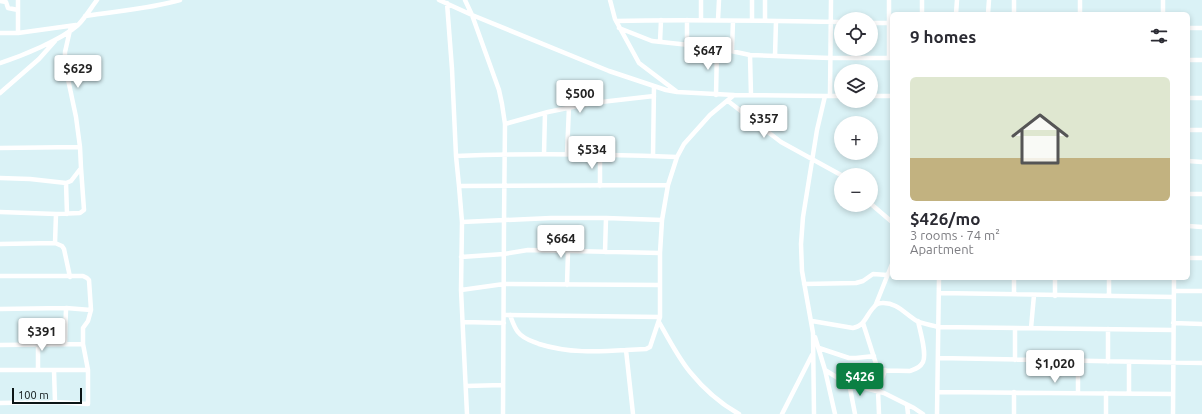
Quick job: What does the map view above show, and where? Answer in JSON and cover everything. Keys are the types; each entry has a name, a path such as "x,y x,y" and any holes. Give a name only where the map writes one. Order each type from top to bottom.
{"street":[{"path":"18,0 18,33"},
{"path":"0,63 36,49 70,30 78,24 97,0"},
{"path":"84,16 147,8 180,0"},
{"path":"440,0 472,15 608,71 678,92 734,95 834,96"},
{"path":"464,0 472,15 498,90 506,124 503,414"},
{"path":"610,0 619,28 639,63 678,92"},
{"path":"701,0 701,20"},
{"path":"718,20 719,0"},
{"path":"752,0 752,20"},
{"path":"765,0 765,20"},
{"path":"814,414 813,333 802,271 801,244 803,217 812,160 827,96 830,58 831,0"},
{"path":"619,28 652,41 732,50 750,55 830,58 890,58 889,0"},
{"path":"922,0 922,12"},
{"path":"956,12 957,0"},
{"path":"988,12 989,0"},
{"path":"1014,0 1014,12"},
{"path":"1080,0 1080,12"},
{"path":"1163,12 1164,0"},
{"path":"0,1 6,2 8,8 18,10"},
{"path":"447,3 456,156 462,222 461,290 467,414"},
{"path":"660,42 661,20"},
{"path":"687,20 687,44"},
{"path":"616,21 765,20 831,22"},
{"path":"732,50 733,21"},
{"path":"775,56 776,21"},
{"path":"878,23 890,23"},
{"path":"0,33 18,33 78,24"},
{"path":"1190,28 1202,28"},
{"path":"0,212 67,214 80,213 84,210 80,147 76,117 65,65 65,52 70,30"},
{"path":"0,93 39,59 57,38"},
{"path":"716,94 717,48"},
{"path":"750,55 751,95"},
{"path":"1190,60 1202,60"},
{"path":"654,86 654,156"},
{"path":"510,315 518,332 525,338 553,348 600,352 650,347 660,317 660,253 662,220 668,186 677,157 684,144 710,115 734,95"},
{"path":"506,124 569,107 611,100 654,96"},
{"path":"878,96 890,96"},
{"path":"1190,98 1202,98"},
{"path":"728,101 781,142 834,171"},
{"path":"567,154 569,107"},
{"path":"544,154 545,113"},
{"path":"1190,130 1202,130"},
{"path":"0,148 80,147"},
{"path":"456,156 505,154 600,154 677,157"},
{"path":"600,154 600,186"},
{"path":"1190,162 1202,162"},
{"path":"0,178 30,179 66,183 71,181 81,168"},
{"path":"66,183 67,214"},
{"path":"459,186 668,186"},
{"path":"1190,194 1202,194"},
{"path":"878,210 890,220"},
{"path":"55,243 56,214"},
{"path":"462,222 551,218 662,220"},
{"path":"605,252 606,218"},
{"path":"1190,226 1202,226"},
{"path":"0,244 55,243 62,246 70,277"},
{"path":"461,257 504,254 528,250 660,253"},
{"path":"567,285 568,251"},
{"path":"1190,258 1202,258"},
{"path":"812,321 853,328 860,326 876,304 890,268"},
{"path":"804,284 856,284 873,274 887,275"},
{"path":"0,276 83,276 90,280 91,310 84,328 83,344 88,370 88,404 55,402 0,403"},
{"path":"937,414 939,280"},
{"path":"1014,280 1014,294"},
{"path":"1055,280 1055,296"},
{"path":"1109,280 1109,296"},
{"path":"1173,414 1174,280"},
{"path":"461,290 504,284 660,285"},
{"path":"1174,290 1202,291"},
{"path":"939,293 1174,297"},
{"path":"1031,328 1034,295"},
{"path":"876,304 885,303 896,305 918,321 938,327 1173,330"},
{"path":"0,309 66,308 91,310"},
{"path":"65,344 66,308"},
{"path":"504,315 660,317"},
{"path":"855,414 848,383 849,376 854,372 861,370 910,371 917,368 922,363 924,355 918,321"},
{"path":"463,322 504,323"},
{"path":"659,322 689,372 728,408 739,414"},
{"path":"863,323 878,370"},
{"path":"1173,323 1202,324"},
{"path":"1015,328 1015,360"},
{"path":"1108,329 1108,362"},
{"path":"813,333 825,370 835,414"},
{"path":"38,344 38,370"},
{"path":"0,345 83,344"},
{"path":"818,348 849,358 874,356"},
{"path":"626,350 633,414"},
{"path":"782,414 813,354"},
{"path":"938,358 1202,363"},
{"path":"1078,361 1078,393"},
{"path":"1129,362 1129,393"},
{"path":"0,370 88,370"},
{"path":"54,370 55,402"},
{"path":"825,370 848,383 878,391 923,414"},
{"path":"879,414 878,391 885,370"},
{"path":"466,386 503,385"},
{"path":"938,392 1173,394"},
{"path":"1014,392 1014,414"},
{"path":"1106,393 1106,414"},
{"path":"908,405 908,414"}]}
